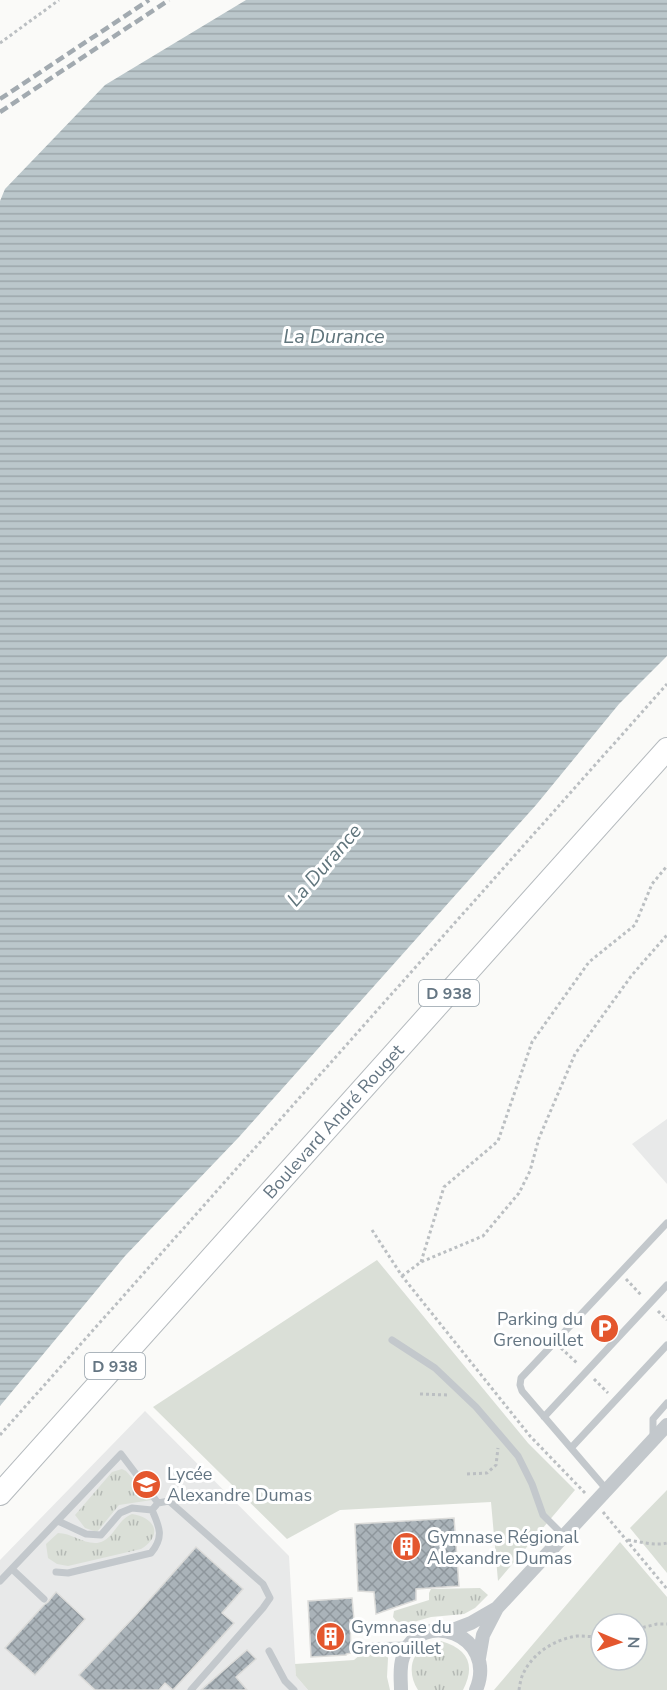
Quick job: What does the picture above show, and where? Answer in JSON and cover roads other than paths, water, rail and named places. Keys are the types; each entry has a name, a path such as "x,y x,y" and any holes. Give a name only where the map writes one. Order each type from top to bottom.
{"main road":[{"name":"Boulevard André Rouget","path":"0,1494 667,749"}],"street":[{"path":"476,1690 480,1681 479,1658 483,1635 497,1608 667,1425"},
{"path":"450,1631 471,1623 497,1608"},
{"path":"402,1687 400,1668 403,1656 409,1644 428,1632 450,1631 468,1641 479,1658"}],"lane":[{"path":"607,1490 522,1391 521,1378 667,1223"},
{"path":"544,1416 667,1285"},
{"path":"392,1340 435,1368 476,1407 518,1456 532,1484 543,1515 564,1536"},
{"path":"571,1448 667,1345"},
{"path":"653,1440 653,1419 667,1403"},
{"path":"0,1581 121,1454 158,1503"},
{"path":"152,1510 158,1503 169,1501 263,1584 270,1598 191,1690"},
{"path":"58,1521 86,1534 100,1535 120,1513 132,1508 152,1510"},
{"path":"56,1572 68,1573 151,1553 159,1543 159,1527 152,1510"},
{"path":"12,1569 44,1599"},
{"path":"359,1646 409,1644"},
{"path":"269,1651 285,1681 294,1690"}],"water":[{"name":"La Durance","path":"246,0 667,0 667,656 619,704 536,805 239,1137 125,1256 0,1406 0,201 5,189 105,85"}],"railway":[{"path":"0,99 149,0"},
{"path":"0,112 169,0"}],"place":[{"name":"Parking du Grenouillet","path":"604,1329"},
{"name":"Lycée Alexandre Dumas","path":"146,1484"},
{"name":"Gymnase Régional Alexandre Dumas","path":"406,1547"},
{"name":"Gymnase du Grenouillet","path":"330,1637"}]}
